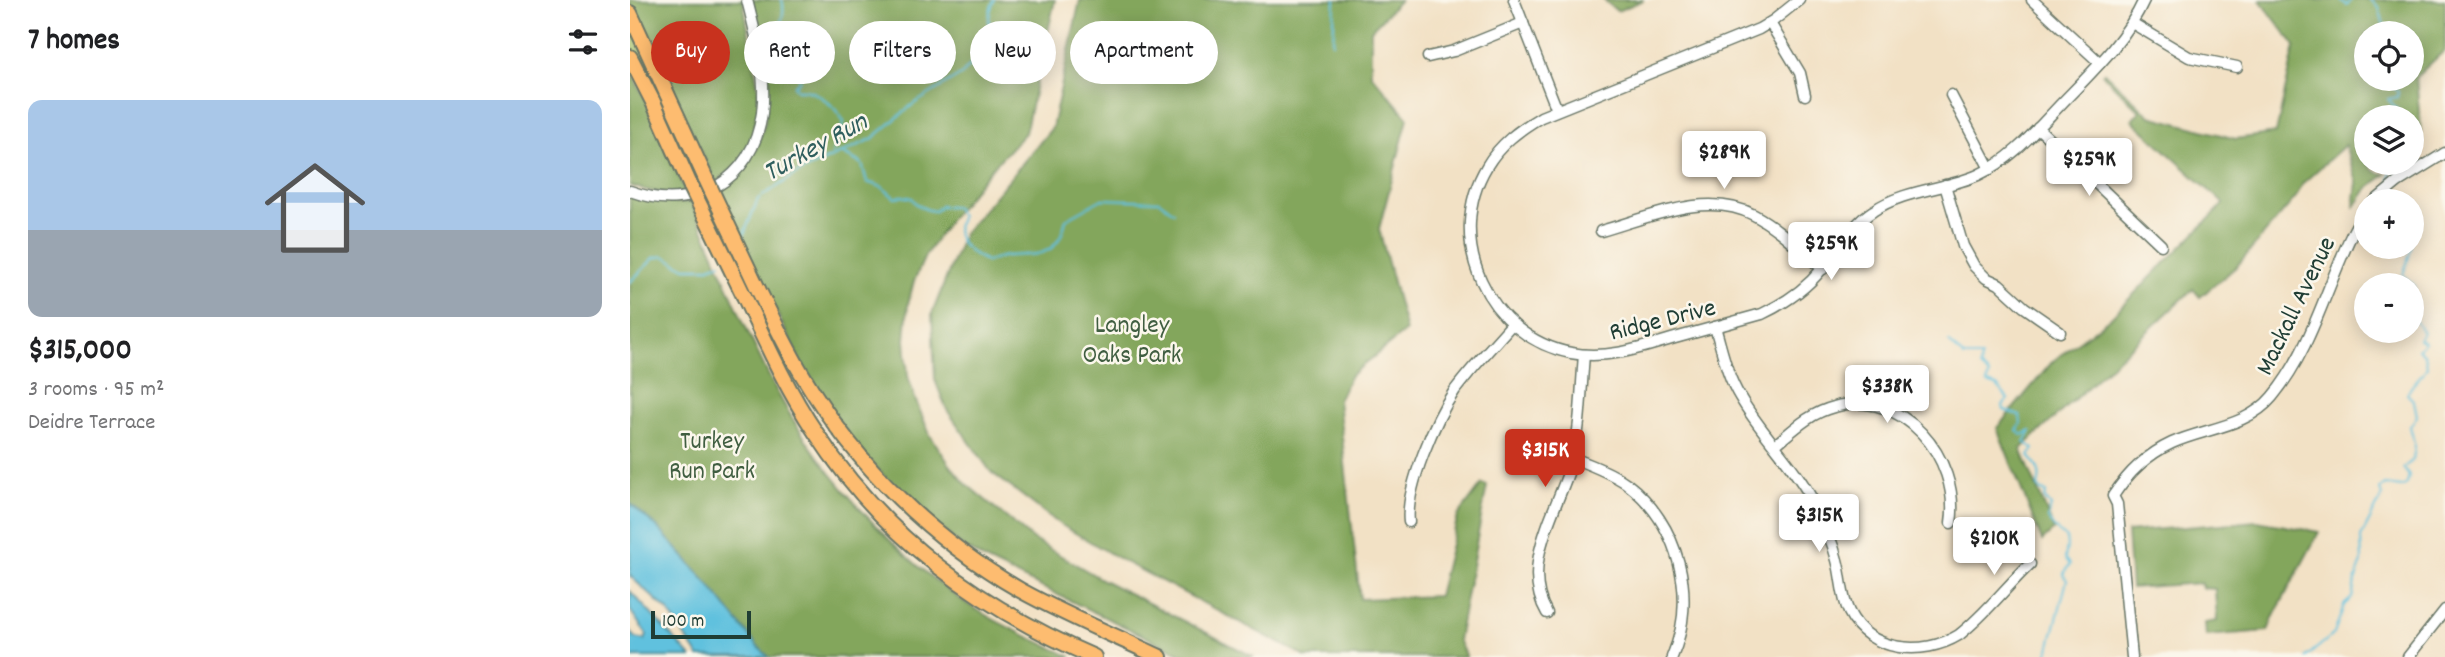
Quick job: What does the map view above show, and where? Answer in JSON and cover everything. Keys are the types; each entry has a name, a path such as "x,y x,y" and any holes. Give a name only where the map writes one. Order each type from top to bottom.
{"highway":[{"path":"630,13 758,289 805,379 834,424 882,482 968,557 1021,590 1160,657"},
{"path":"630,57 785,380 816,433 847,477 912,546 966,589 1037,631 1094,657"}],"street":[{"path":"630,191 664,199 688,198 707,193 731,176 746,156 760,124 763,100 747,0"},
{"path":"1514,0 1558,110"},
{"name":"Ridge Drive","path":"1799,0 1770,23 1558,110 1526,126 1504,144 1487,166 1473,202 1470,232 1474,261 1490,298 1512,324 1544,345 1584,355 1620,353 1762,314 1776,307 1802,290 1823,269 1852,228 1874,210 1903,196 1969,178 1990,169 2012,154 2100,63 2132,23 2144,0"},
{"path":"2032,0 2100,63"},
{"path":"1428,57 1454,51 1523,23"},
{"path":"1770,23 1800,73 1805,95"},
{"path":"2132,23 2189,57 2236,66"},
{"path":"1951,95 1990,169"},
{"path":"2038,128 2161,245"},
{"path":"2390,189 2445,153"},
{"path":"1945,185 1963,246 1974,266 1986,278 1999,284 2024,307 2060,332"},
{"path":"1601,231 1691,206 1731,207 1758,217 1823,269"},
{"name":"Mackall Avenue","path":"2132,657 2117,504 2113,496 2124,478 2157,450 2245,418 2273,397 2296,362 2354,232"},
{"path":"1409,522 1409,504 1420,464 1447,404 1469,373 1512,324"},
{"path":"1715,327 1737,392 1796,472 1822,518 1837,558 1849,612 1868,635 1889,648 1907,651 1925,649 1956,637 2030,564"},
{"path":"1547,613 1538,590 1537,569 1541,547 1573,458 1584,355"},
{"path":"1775,446 1813,415 1835,406 1865,404 1895,412 1912,423 1931,444 1951,490 1951,523"},
{"path":"1573,458 1624,482 1647,503 1666,530 1682,575 1685,606 1683,629 1672,657"},
{"path":"2408,657 2445,610"}],"green space":[{"path":"630,0 743,0 747,21 744,21 744,84 757,84 759,108 749,144 738,164 716,183 668,84 730,84 730,21 651,21 651,48"},
{"path":"752,0 1055,0 1050,21 970,21 970,84 1036,84 1025,133 950,219 925,256 914,281 908,304 905,340 908,376 930,435 950,465 965,483 1032,539 1103,580 1254,657 1188,657 987,561 959,544 910,503 857,448 802,365 718,191 742,170 757,147 765,122 767,84 835,84 835,21 756,21"},
{"name":"Langley Oaks Park","path":"1080,0 1400,0 1371,30 1371,74 1408,118 1379,229 1406,331 1351,375 1338,400 1360,599 1438,596 1458,516 1482,484 1487,486 1458,640 1466,657 1306,657 1123,561 1058,523 991,472 947,410 935,380 932,314 964,233 1052,128 1070,46 1070,84 1218,84 1218,21 1075,21"},
{"path":"1604,0 1644,0 1617,11"},
{"path":"2260,0 2445,0 2445,50 2424,70 2424,21 2354,21 2354,91 2417,91 2418,105 2354,105 2354,173 2345,145 2303,183 2296,197 2237,266 2200,297 2193,289 2021,449 2054,530 2042,541 1997,428 2053,361 2110,318 2224,204 2132,120 2140,111 2102,74 2104,72 2150,116 2236,139 2276,133 2295,46"},
{"path":"630,22 651,67 651,84 659,84 703,179 696,183 630,50"},
{"path":"630,70 651,110 686,193 664,193 630,186"},
{"path":"2355,175 2385,175 2367,189 2356,189"},
{"name":"Turkey Run Park","path":"630,195 660,202 691,202 750,338 789,413 831,474 880,530 935,580 963,601 1003,624 1072,657 769,657 758,647 704,579 658,528 630,503"},
{"path":"2257,521 2319,532 2268,631 2206,636 2205,623 2217,621 2215,589 2202,588 2201,583 2131,588 2127,532"}],"water":[{"path":"630,503 658,528 769,657 699,657 668,611 630,576"},
{"path":"630,591 691,657 630,657 630,631 636,638 645,640 647,635 630,610"}],"waterway":[{"path":"782,0 779,40 786,58 800,80 794,86 825,100 844,122 832,154"},
{"name":"Turkey Run","path":"742,239 758,199 801,171 872,139 912,105 962,74 978,57 994,47 997,41 989,21 994,0"},
{"path":"1333,43 1335,0"},
{"path":"2340,0 2347,5 2351,0"},
{"path":"2370,0 2379,7 2383,21"},
{"path":"2393,105 2388,99 2397,97 2397,91"},
{"path":"842,153 862,164 867,182 882,187 895,198 912,198 919,206 931,211 940,206 955,207 961,216 957,231 962,244 987,262 999,257 1045,252 1054,246 1061,236 1066,219 1102,199 1159,201 1174,212"},
{"path":"2390,181 2391,175"},
{"name":"Turkey Run","path":"630,282 654,258 664,256 685,268 706,268 721,263"},
{"path":"2404,273 2408,259"},
{"path":"1949,342 1964,357 1981,357 1980,367 1989,375 1987,383 1997,386 2008,399 2003,405 2004,410 2020,416 2021,424 2017,431 2022,435 2031,431 2025,442 2034,449 2029,456 2038,470 2038,486 2041,491 2046,492 2045,499 2051,506 2048,519 2059,533 2066,537 2065,558 2070,564 2063,575 2067,580 2047,657"},
{"path":"2306,657 2334,634 2344,605 2352,598 2362,562 2361,537 2382,496 2380,489 2385,485 2402,487 2407,484 2409,476 2403,468 2413,460 2415,447 2410,426 2417,416 2414,401 2407,394 2427,367 2425,355 2418,349 2424,343"}]}
